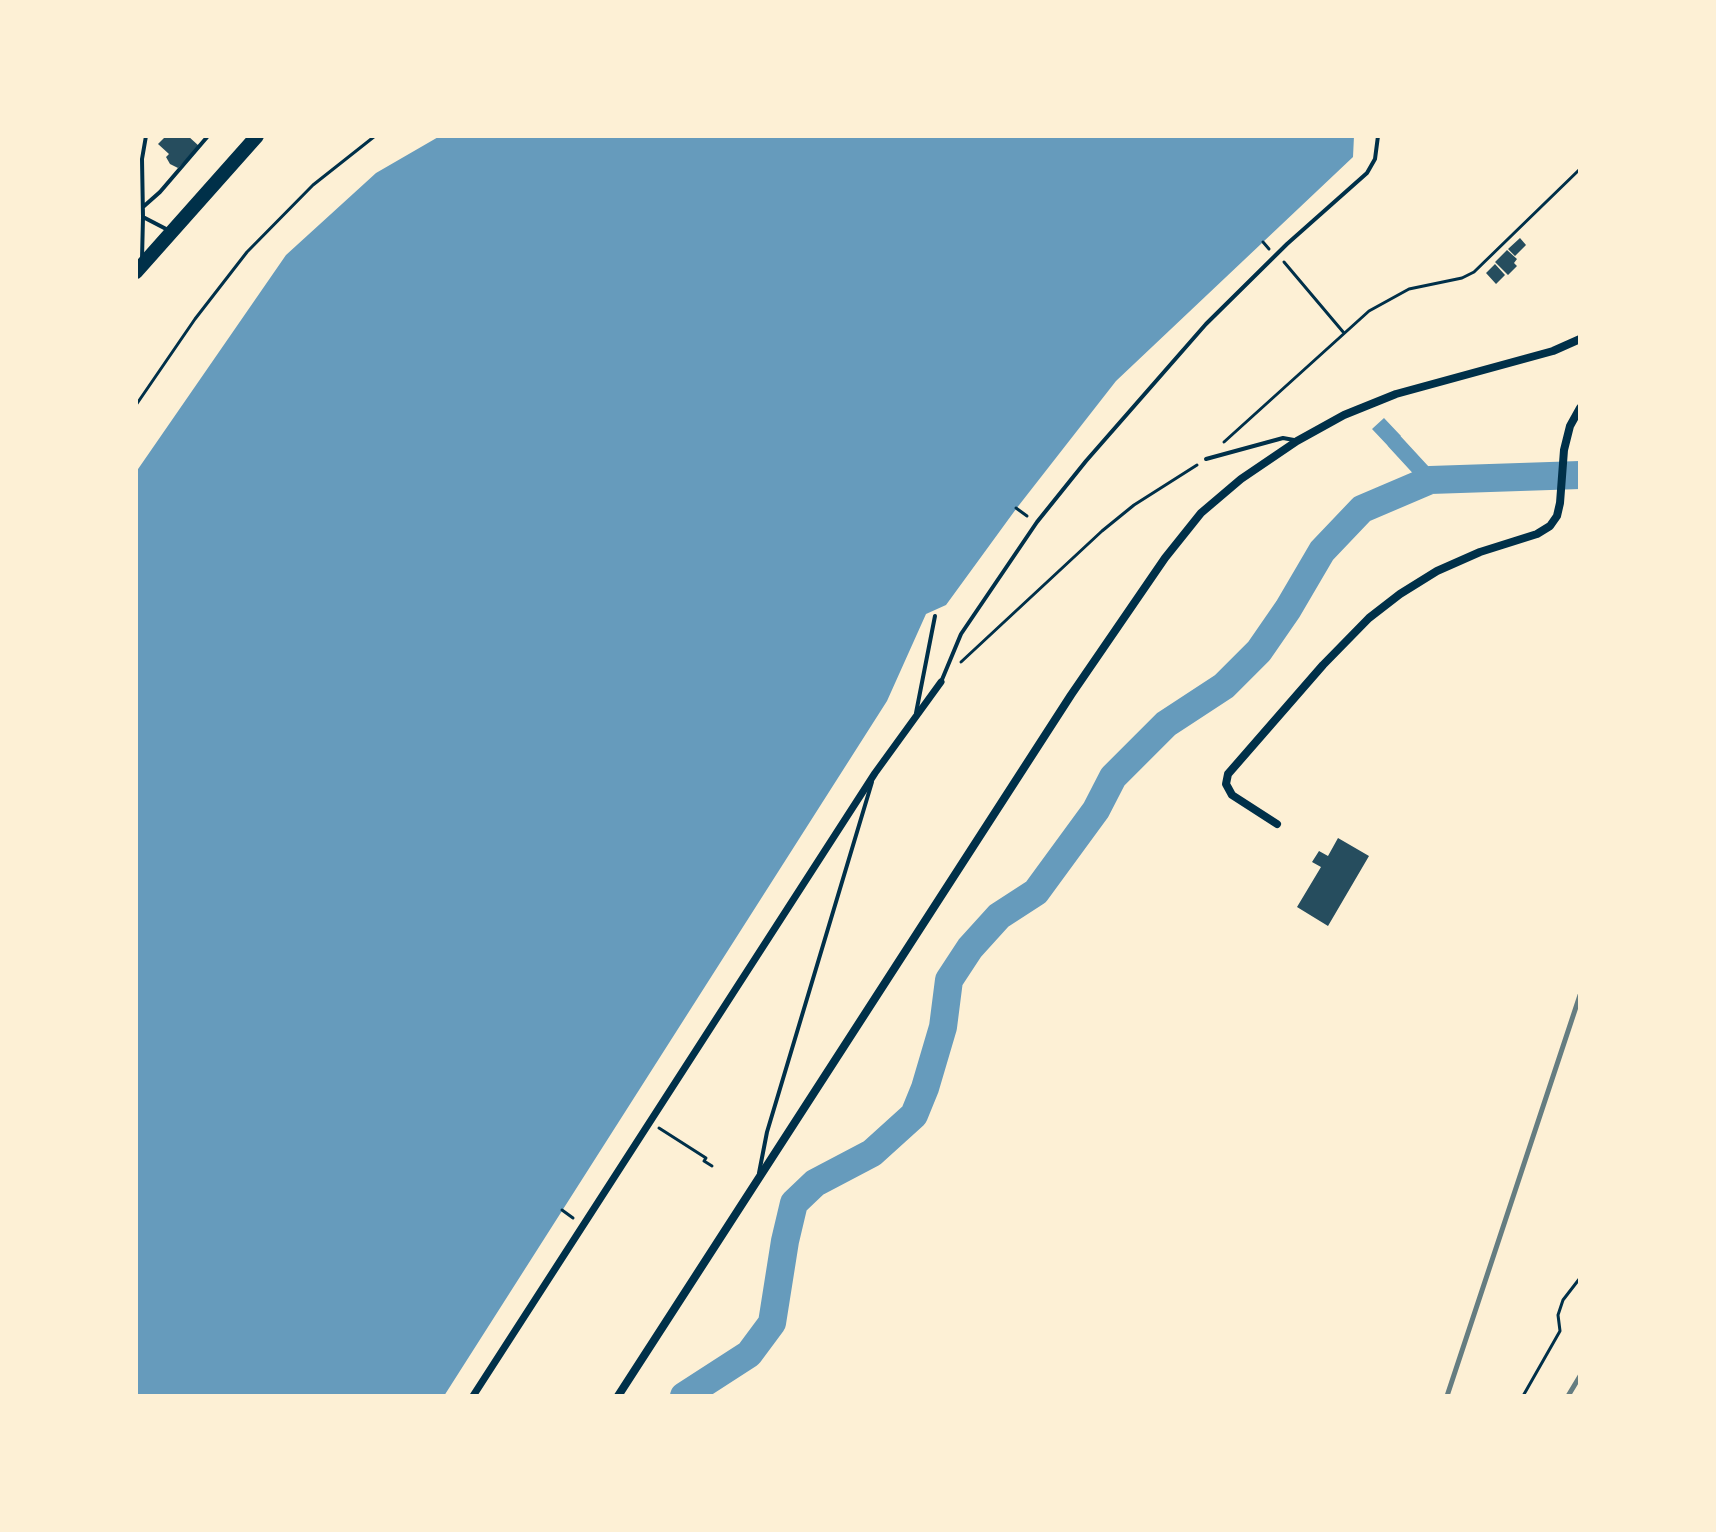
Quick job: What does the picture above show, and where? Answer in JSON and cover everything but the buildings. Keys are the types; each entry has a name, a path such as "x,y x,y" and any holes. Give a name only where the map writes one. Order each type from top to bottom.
{"main road":[{"path":"139,269 257,136"}],"street":[{"path":"618,1396 1071,695 1165,558 1195,520 1215,500 1297,441 1344,415 1396,394 1530,358 1580,339"},
{"path":"1277,824 1232,795 1226,784 1228,774 1369,618 1400,594 1437,571 1480,552 1537,534 1550,526 1557,516 1560,503 1564,450 1570,426 1580,408"},
{"path":"473,1396 875,773 941,682"}],"lane":[{"path":"139,269 143,207 139,177 146,136"},
{"path":"143,207 160,192 208,136"},
{"path":"941,682 961,634 1037,522 1139,398 1206,324 1367,173 1375,159 1378,136"},
{"path":"143,217 172,232"},
{"path":"1206,459 1283,438 1297,441"},
{"path":"915,715 935,616"},
{"path":"758,1183 767,1132 875,773"}],"path":[{"path":"136,405 195,319 247,252 313,185 375,136"},
{"path":"941,682 1102,531 1134,505 1206,459 1369,311 1409,289 1462,278 1474,272 1580,169"},
{"path":"1276,256 1322,304 1320,307 1344,333"},
{"path":"1016,508 1037,522"},
{"path":"649,1122 706,1158 704,1161 712,1166"},
{"path":"562,1210 583,1225"},
{"path":"1523,1396 1560,1331 1558,1315 1563,1300 1580,1278"}],"water":[{"path":"440,136 1354,136 1353,157 1116,381 946,605 926,614 887,701 444,1396 136,1396 136,472 286,255 376,173"},
{"path":"1384,418 1401,436 1389,447 1372,429"}],"waterway":[{"path":"1395,442 1430,480"},
{"path":"684,1396 749,1354 772,1323 794,1203 815,1183 872,1153 914,1115 943,1027 949,980 970,948 999,916 1036,892 1096,810 1113,777 1166,724 1224,686 1259,651 1322,551 1362,509 1430,480 1580,475"}],"railway":[{"path":"1447,1396 1580,995"},
{"path":"1568,1396 1580,1376"}]}
